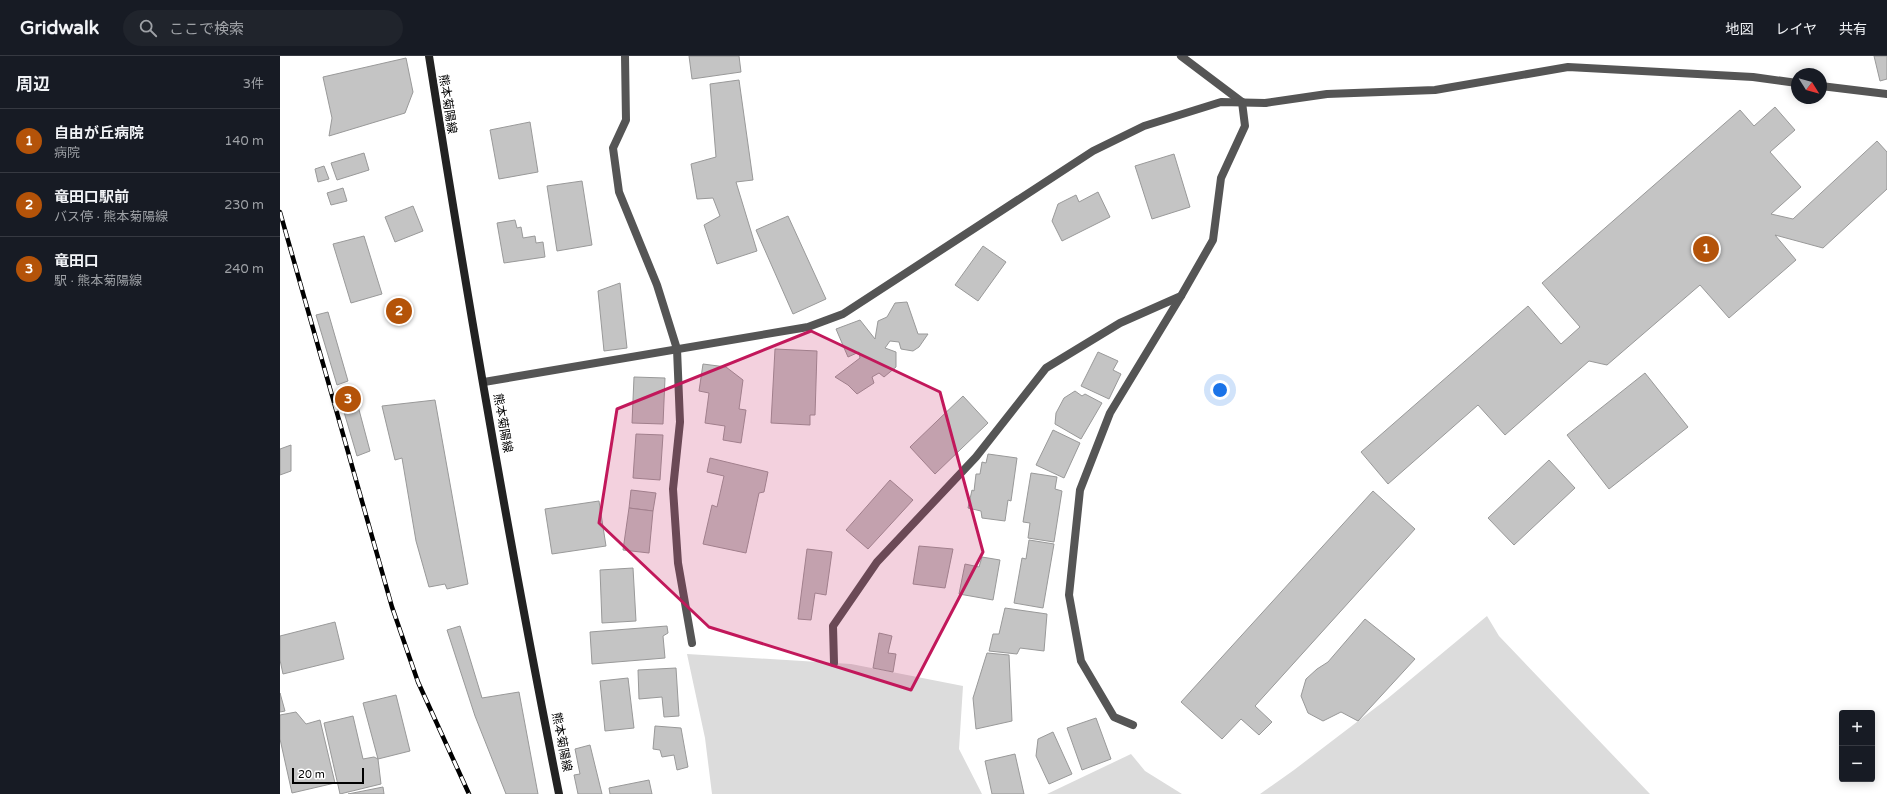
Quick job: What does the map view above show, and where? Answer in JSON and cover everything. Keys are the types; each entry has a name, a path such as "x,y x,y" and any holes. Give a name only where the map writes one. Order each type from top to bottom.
{"main road":[{"name":"熊本菊陽線","path":"429,56 461,259 513,548 560,794"}],"street":[{"path":"625,56 626,120 613,148 619,192 657,285 677,349 680,422 673,489 678,563 692,643"},
{"path":"1133,725 1114,717 1081,661 1069,595 1080,490 1110,413 1214,240 1221,178 1245,126 1242,102 1181,56"},
{"path":"484,382 808,327 843,314 1093,151 1144,126 1221,102 1265,103 1327,94 1435,90 1568,67 1753,77 1791,82"},
{"path":"1827,87 1887,94"},
{"path":"834,663 833,626 877,562 976,457 1046,368 1120,323 1181,296"}],"highlighted area":[{"path":"811,331 940,392 983,552 911,690 709,627 599,523 617,409"}],"shaded area":[{"path":"1487,616 1499,636 1650,794 1260,794 1387,699"},
{"path":"687,654 851,664 963,686 959,749 982,794 712,794 705,738"},
{"path":"1131,754 1145,771 1182,794 1047,794"}],"building":[{"path":"689,56 739,56 741,72 692,79"},
{"path":"1874,56 1887,56 1887,79 1880,81"},
{"path":"406,58 413,92 405,113 329,136 332,118 323,77"},
{"path":"739,80 753,180 736,182 757,251 717,264 704,225 720,216 713,198 697,199 691,164 716,157 710,84"},
{"path":"1775,107 1795,130 1770,152 1801,187 1771,214 1793,219 1877,141 1887,152 1887,189 1823,248 1775,235 1796,260 1729,318 1700,285 1607,365 1589,361 1505,435 1478,405 1388,484 1361,452 1528,306 1561,344 1580,327 1542,283 1740,110 1754,126"},
{"path":"530,122 538,172 499,179 490,130"},
{"path":"364,153 369,170 337,180 331,163"},
{"path":"1174,154 1190,207 1152,219 1135,166"},
{"path":"324,166 329,179 318,182 315,169"},
{"path":"582,181 592,245 557,251 547,186"},
{"path":"343,188 347,201 331,205 327,193"},
{"path":"1098,192 1110,217 1062,241 1052,221 1058,204 1076,195 1079,202"},
{"path":"413,206 423,231 395,242 385,217"},
{"path":"788,216 826,299 793,314 756,230"},
{"path":"515,220 517,228 521,227 523,238 535,236 536,243 543,242 545,257 504,263 497,223"},
{"path":"364,236 382,294 351,303 333,244"},
{"path":"983,246 1006,262 978,301 955,285"},
{"path":"620,283 627,348 604,351 598,291"},
{"path":"907,302 918,334 928,334 919,347 913,351 901,349 899,342 890,341 885,348 896,352 896,367 884,377 879,373 872,377 874,383 857,394 848,385 835,377 860,358 859,352 848,357 836,329 860,320 875,339 878,321 887,317 895,303"},
{"path":"328,312 348,381 337,385 316,315"},
{"path":"775,349 817,351 815,415 810,415 810,425 771,423"},
{"path":"1098,352 1118,361 1113,370 1121,374 1109,399 1081,386"},
{"path":"703,364 726,367 743,380 739,409 746,410 741,443 723,440 725,426 705,423 709,393 699,391"},
{"path":"1645,373 1688,427 1609,489 1567,435"},
{"path":"634,377 665,378 663,424 632,423"},
{"path":"1075,391 1082,396 1085,394 1102,403 1081,439 1055,424 1056,413 1064,398"},
{"path":"963,396 988,423 935,474 910,447"},
{"path":"435,400 468,584 447,589 445,584 429,587 416,541 402,458 395,460 382,406"},
{"path":"358,406 370,451 357,456 344,412"},
{"path":"1053,430 1080,443 1064,478 1036,465"},
{"path":"636,434 663,435 660,480 633,478"},
{"path":"291,445 291,471 280,475 280,449"},
{"path":"988,454 1017,458 1011,501 1008,500 1005,521 982,518 981,511 968,508 972,490 974,491 976,474 980,474 982,462 986,463"},
{"path":"710,458 768,472 764,492 759,493 746,553 703,544 712,505 717,507 724,476 707,472"},
{"path":"1549,460 1575,488 1514,545 1488,518"},
{"path":"1031,473 1057,477 1055,489 1062,491 1054,542 1028,538 1030,523 1023,522"},
{"path":"890,480 913,500 868,549 846,530"},
{"path":"631,490 656,493 653,511 629,508"},
{"path":"1373,491 1415,529 1255,706 1272,722 1259,735 1241,719 1222,739 1181,702"},
{"path":"599,501 606,546 552,554 545,509"},
{"path":"629,508 653,511 649,553 623,550"},
{"path":"1029,540 1054,544 1043,608 1014,603 1022,558 1026,559"},
{"path":"919,546 953,549 945,588 913,584"},
{"path":"807,549 832,552 826,595 815,593 811,620 798,619"},
{"path":"982,557 1000,560 993,600 959,594 965,564 979,567"},
{"path":"633,568 636,621 602,623 600,570"},
{"path":"1005,608 1047,614 1044,651 1020,648 1017,654 989,651 993,634 999,634"},
{"path":"1365,619 1415,659 1358,721 1341,712 1323,721 1308,713 1301,696 1306,679 1328,662"},
{"path":"335,622 344,659 283,674 280,660 280,636"},
{"path":"460,626 482,698 519,692 538,794 506,794 475,716 447,630"},
{"path":"667,626 668,633 663,636 665,658 592,664 590,632"},
{"path":"879,633 892,636 888,653 896,654 893,672 873,668"},
{"path":"987,653 1009,655 1012,721 976,729 973,698"},
{"path":"676,668 679,716 664,717 662,697 639,699 638,670"},
{"path":"628,678 634,728 605,731 600,681"},
{"path":"280,693 285,711 280,712"},
{"path":"396,695 410,751 378,759 363,703"},
{"path":"296,712 306,724 320,720 335,783 292,793 280,739 280,715"},
{"path":"353,716 363,759 374,757 378,759 381,784 340,794 324,723"},
{"path":"1096,718 1111,759 1082,770 1067,728"},
{"path":"655,726 681,728 688,767 677,770 674,755 662,757 660,750 653,749"},
{"path":"1053,732 1072,774 1049,784 1036,756 1038,739"},
{"path":"590,745 602,794 578,794 574,775 580,774 575,749"},
{"path":"1015,754 1024,794 992,794 985,761"},
{"path":"649,780 652,794 610,794 609,788"},
{"path":"383,787 384,794 348,794"}],"railway":[{"path":"280,212 392,607 418,682 469,794"}],"place":[{"name":"自由が丘病院","path":"1706,249"},
{"name":"竜田口駅前","path":"399,311"},
{"name":"竜田口","path":"348,399"}]}
